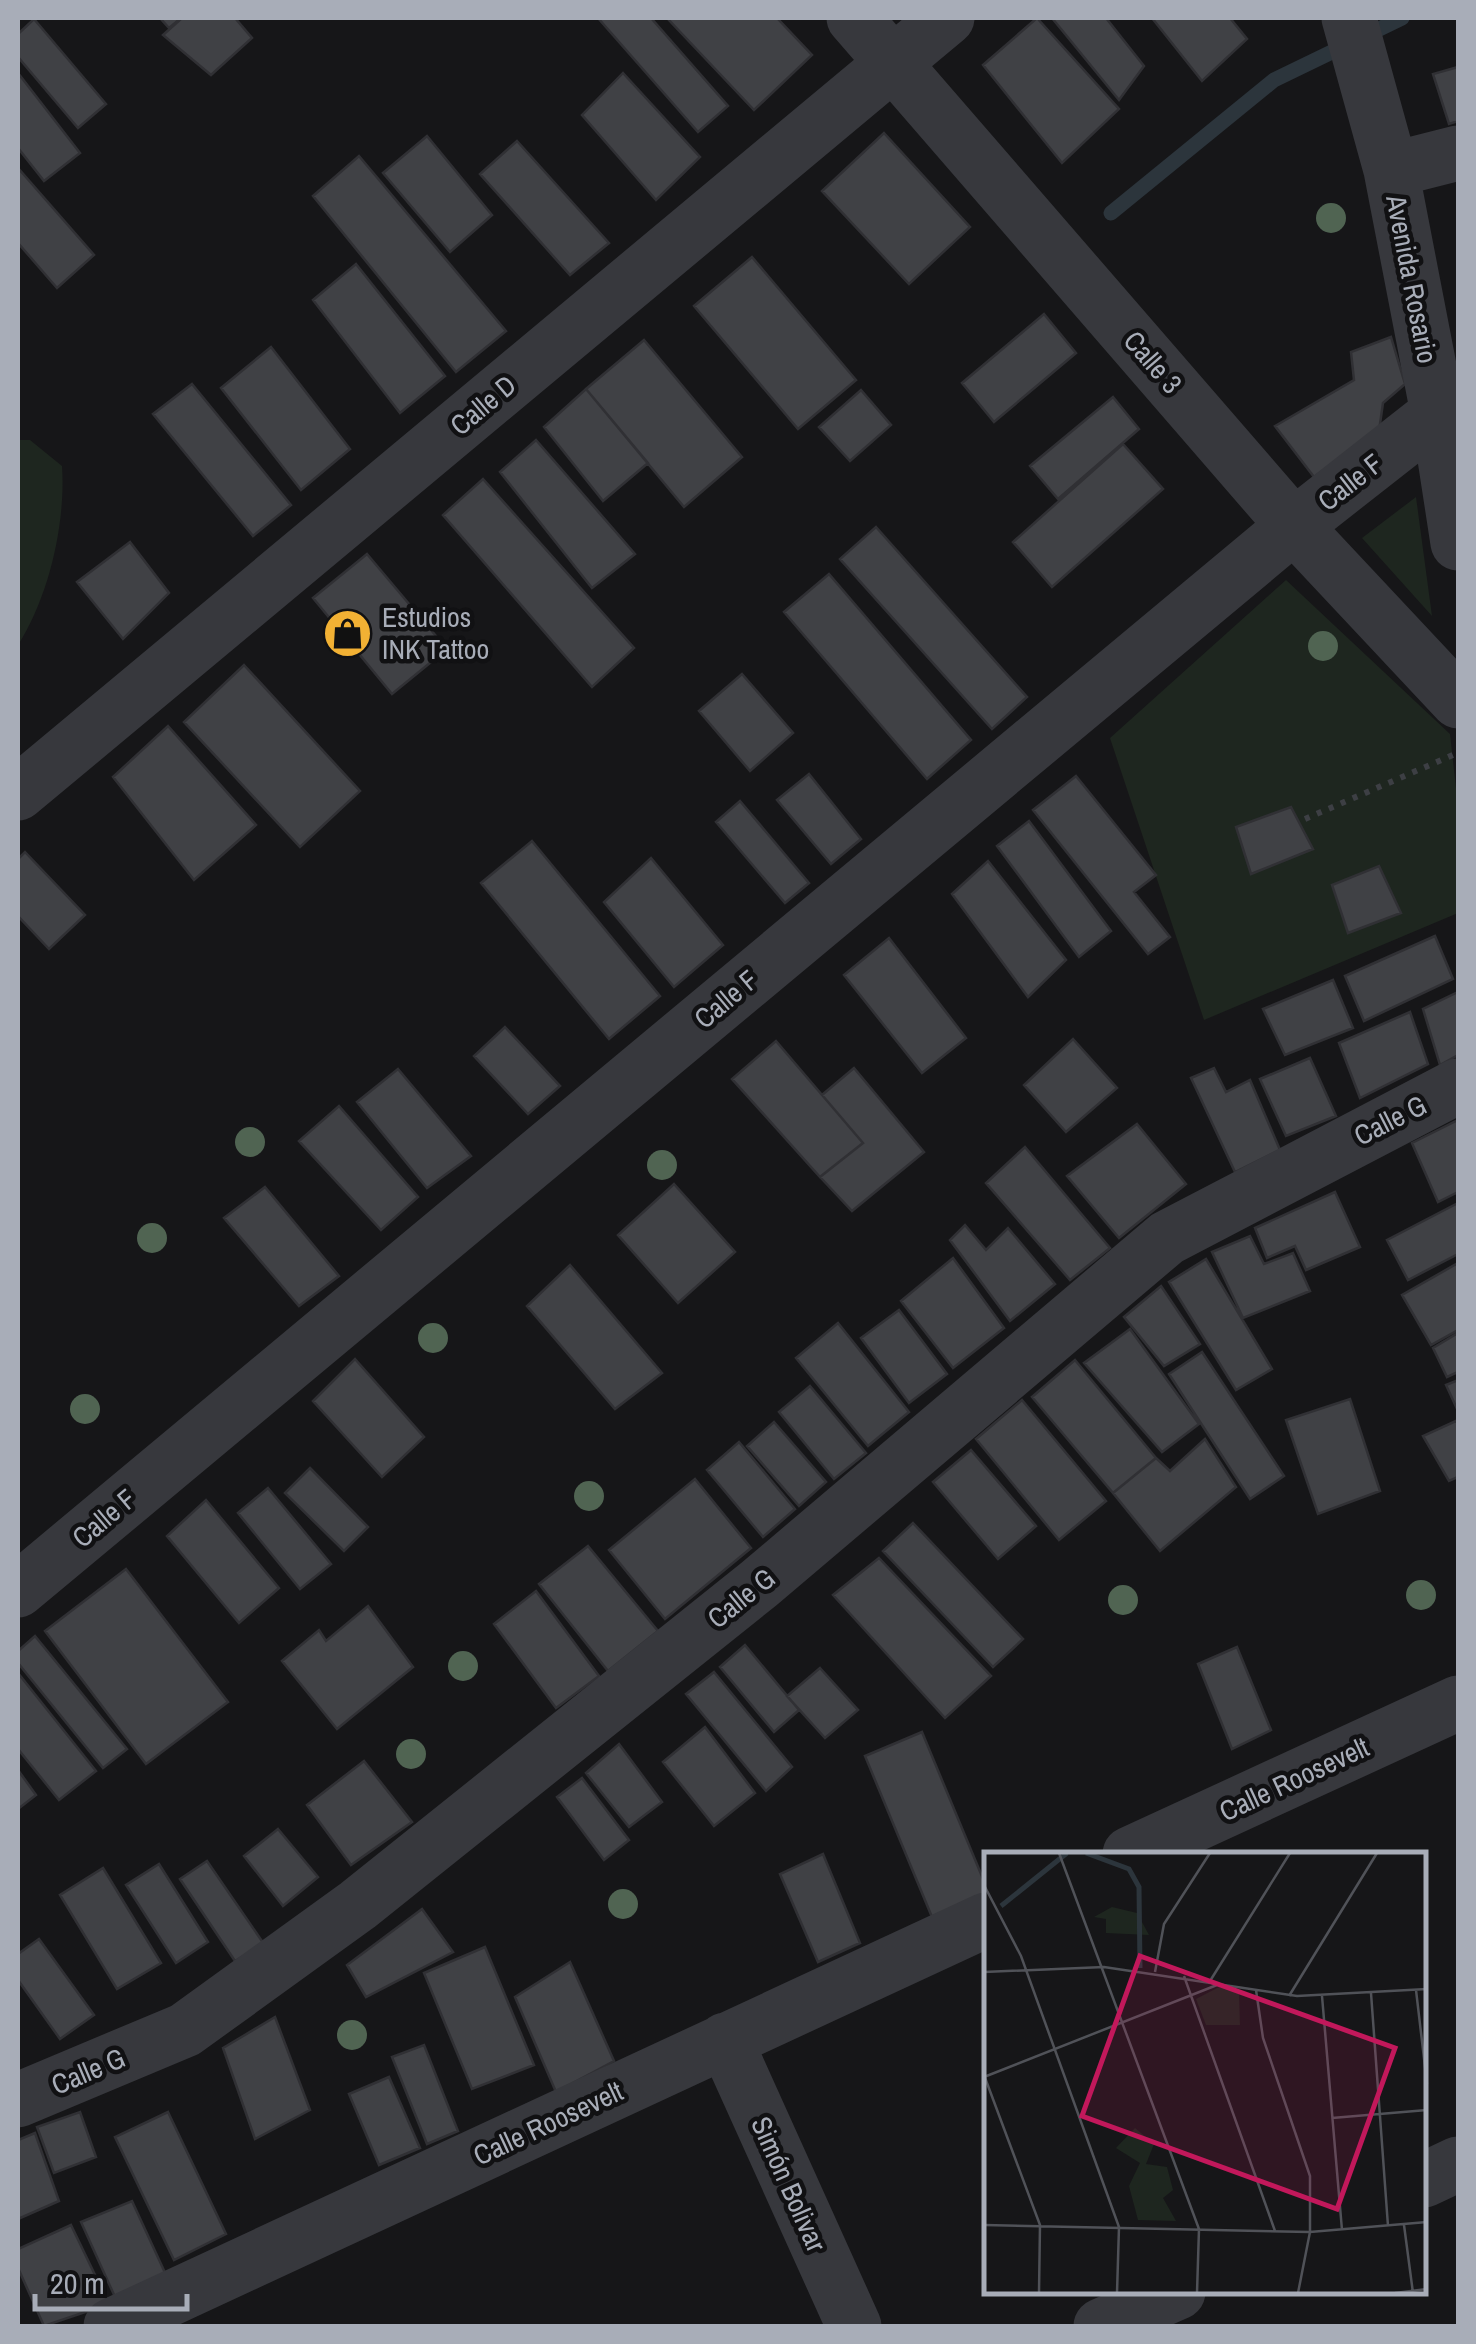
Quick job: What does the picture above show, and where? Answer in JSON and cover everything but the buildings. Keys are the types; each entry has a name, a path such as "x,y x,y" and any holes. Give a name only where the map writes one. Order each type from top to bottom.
{"street":[{"name":"Calle 3","path":"854,18 1294,526 1458,701"},
{"name":"Calle D","path":"18,793 947,18"},
{"name":"Avenida Rosario","path":"1349,18 1391,170 1438,413 1458,543"},
{"path":"1391,170 1458,154"},
{"name":"Calle F","path":"18,1590 1294,526 1438,413"},
{"name":"Calle G","path":"18,2100 184,2030 358,1905 759,1584 1167,1238 1458,1086"},
{"name":"Calle Roosevelt","path":"1134,1852 1458,1703"},
{"name":"Calle Roosevelt","path":"111,2326 984,1921"},
{"name":"Simón Bolivar","path":"725,2040 854,2326"},
{"path":"1426,2179 1458,2164"},
{"path":"1101,2326 1173,2294"}],"path":[{"path":"1305,819 1458,752"}],"shaded area":[{"path":"18,440 30,440 62,466 63,488 47,582 18,645"},
{"path":"1416,497 1432,616 1362,538"},
{"path":"1286,580 1450,734 1458,806 1458,913 1204,1020 1110,738"}],"waterway":[{"path":"1111,213 1274,80 1402,18"}],"place":[{"name":"Estudios INK Tattoo","path":"347,633"}]}
